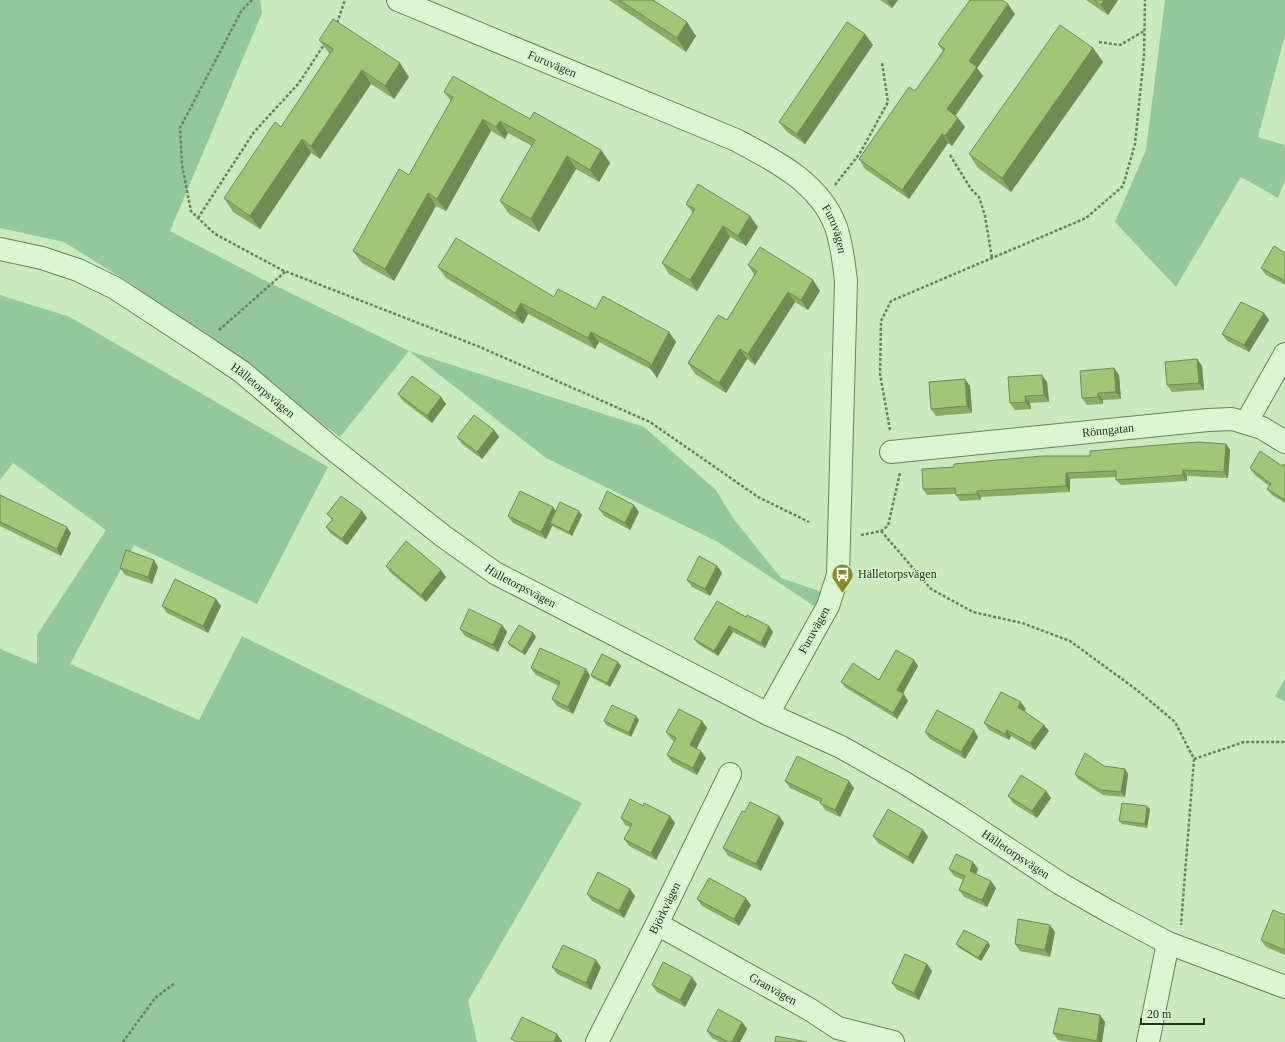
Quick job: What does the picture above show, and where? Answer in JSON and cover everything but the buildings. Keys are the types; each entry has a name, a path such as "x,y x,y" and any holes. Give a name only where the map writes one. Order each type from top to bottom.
{"street":[{"name":"Furuvägen","path":"398,0 736,140 776,161 800,179 821,202 835,226 842,252 846,281 838,575 828,606 768,714"},
{"name":"Hälletorpsvägen","path":"0,249 42,258 78,270 115,288 202,345 264,390 328,445 443,536 495,573 768,714 841,747 903,782 955,814 1061,884 1168,943 1285,987"},
{"path":"1246,423 1285,354"},
{"name":"Rönngatan","path":"890,452 1208,420 1232,419 1262,428 1285,442"},
{"name":"Björkvägen","path":"597,1042 658,924 730,774"},
{"name":"Granvägen","path":"658,924 809,1009 838,1028 893,1042"},
{"path":"1148,1042 1168,943"}],"path":[{"path":"252,0 242,10 180,128 183,172 191,212 215,234 286,271 480,347 650,422 758,497 809,522"},
{"path":"333,30 338,23 345,0"},
{"path":"860,535 881,531 888,526 900,473 890,452 890,430 880,374 881,321 892,301 1086,218 1123,186 1135,144 1144,55 1145,0"},
{"path":"1099,42 1120,45 1144,31"},
{"path":"198,218 254,132 299,83 329,36"},
{"path":"821,202 860,152 888,102 882,63"},
{"path":"950,155 971,188 979,197 985,216 992,258"},
{"path":"202,345 286,271"},
{"path":"881,531 931,589 973,612 1022,623 1070,641 1125,681 1175,722 1194,759 1183,924 1168,943"},
{"path":"1194,759 1244,742 1285,742"},
{"path":"123,1042 155,998 175,983"}],"green space":[{"path":"0,0 260,0 262,13 170,231 262,279 409,351 340,437 133,285 64,242 0,228"},
{"path":"1165,0 1285,0 1285,35 1258,137 1285,145 1285,180 1278,198 1241,177 1176,287 1115,222 1146,150"},
{"path":"0,295 70,317 328,467 257,604 134,545 70,664 199,720 242,636 582,803 468,1001 477,1042 0,1042 0,649 37,664 37,635 106,530 13,463 0,480"},
{"path":"409,351 644,427 716,490 733,518 781,578 825,593 814,606 716,541 546,458"},
{"path":"1285,679 1285,702 1275,696"}],"place":[{"name":"Hälletorpsvägen","path":"843,594"}]}
